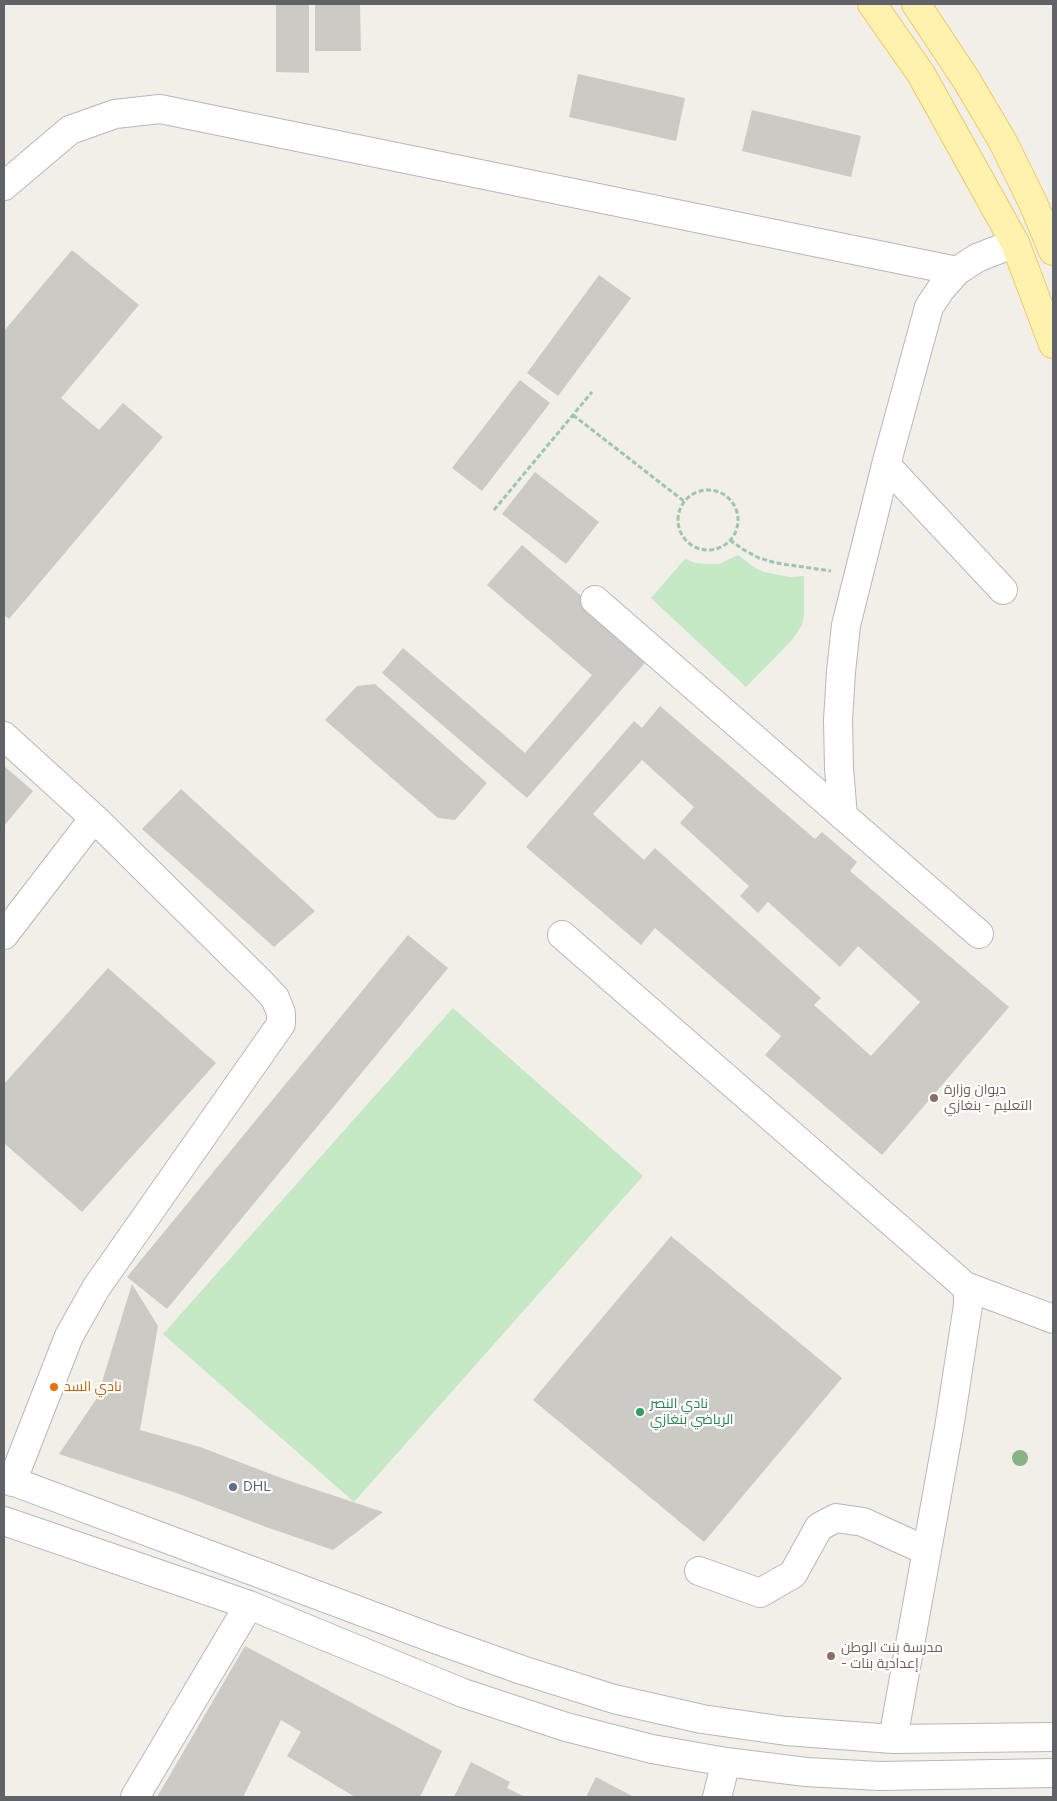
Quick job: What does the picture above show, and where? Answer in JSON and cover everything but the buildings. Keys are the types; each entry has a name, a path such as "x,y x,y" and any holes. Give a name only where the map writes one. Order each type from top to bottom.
{"main road":[{"path":"872,4 921,74 1015,243 1053,344"},
{"path":"916,4 967,82 1003,142 1033,203 1053,251"}],"street":[{"path":"4,186 70,130 115,114 160,109 957,270"},
{"path":"843,816 838,720 846,625 886,465 929,307 957,270 977,258 1015,243"},
{"path":"886,465 1003,590"},
{"path":"595,600 979,934"},
{"path":"4,736 94,818 275,998 281,1013 281,1024 96,1288 69,1336 8,1480 459,1648 614,1699 702,1718 786,1731 893,1739 1053,1738"},
{"path":"4,935 94,818"},
{"path":"562,936 965,1286 1053,1319"},
{"path":"893,1739 949,1428 968,1306 968,1292 965,1286"},
{"path":"699,1571 760,1593 793,1574 819,1527 836,1518 862,1522 927,1551"},
{"path":"4,1521 249,1605 463,1693 566,1728 652,1749 726,1762 806,1772 879,1776 1053,1773"},
{"path":"135,1797 249,1605"},
{"path":"717,1797 726,1762"}],"path":[{"path":"494,510 592,392"},
{"path":"573,415 685,502"},
{"path":"707,490 726,496 737,512 738,522 730,540 713,550 703,550 694,547 686,541 680,533 678,523 678,513 685,502 697,492 707,490"},
{"path":"730,540 759,558 776,563 858,575"}],"green space":[{"path":"738,555 755,568 764,572 790,577 804,576 804,614 802,625 792,640 746,687 651,598 685,559 696,563 719,564"},
{"path":"453,1008 643,1176 354,1502 163,1334"}],"place":[{"name":"ديوان وزارة التعليم - بنغازي","path":"934,1098"},
{"name":"نادي السد","path":"54,1387"},
{"name":"نادي النصر الرياضي بنغازي","path":"640,1412"},
{"name":"DHL","path":"233,1487"},
{"name":"مدرسة بنت الوطن - إعدادية بنات","path":"831,1656"}]}
